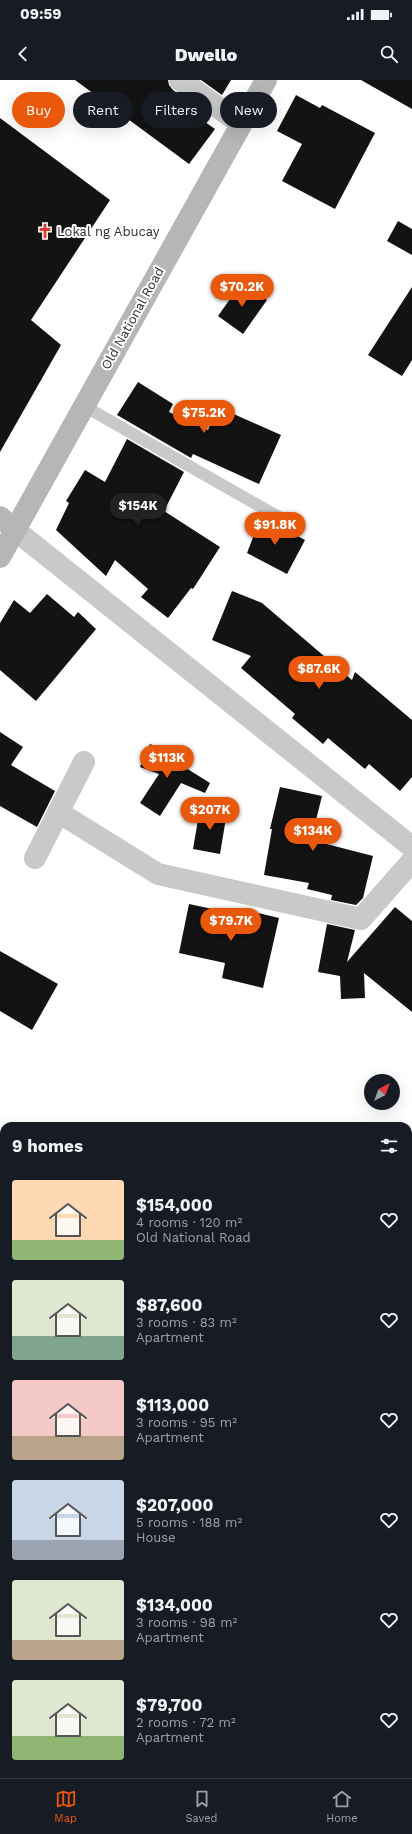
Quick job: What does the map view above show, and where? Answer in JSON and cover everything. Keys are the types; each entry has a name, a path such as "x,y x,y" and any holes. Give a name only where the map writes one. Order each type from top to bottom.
{"main road":[{"name":"Old National Road","path":"259,92 266,80"},
{"name":"Old National Road","path":"0,557 8,523 84,406 237,128"}],"street":[{"path":"180,80 220,109"},
{"path":"8,523 412,847"},
{"path":"35,858 84,762"},
{"path":"58,812 158,874 361,919 412,862"}],"lane":[{"path":"84,406 291,524"}],"building":[{"path":"75,80 168,80 169,85 176,92 141,92 141,128 212,127 215,129 189,164 133,123 133,92 91,92"},
{"path":"201,80 231,80 224,92 220,92 220,94"},
{"path":"361,80 412,80 412,109"},
{"path":"296,95 320,108 322,105 375,133 335,209 282,181 302,144 277,131"},
{"name":"Lokal ng Abucay","path":"0,118 110,200 31,320 61,345 0,452"},
{"path":"398,221 412,229 412,255 387,241"},
{"path":"242,282 267,300 243,334 218,316"},
{"path":"412,287 412,360 402,376 368,355"},
{"path":"138,382 173,404 169,412 208,430 218,407 281,435 259,484 193,454 191,458 117,415"},
{"path":"127,439 184,472 164,511 220,547 193,589 191,588 168,618 141,597 148,589 115,560 106,576 56,530 69,503 66,501 85,470 105,482"},
{"path":"261,517 305,540 287,574 247,553"},
{"path":"232,591 262,603 352,680 355,672 412,720 412,777 400,791 369,764 365,769 328,738 323,744 292,718 295,714 241,668 251,656 212,640"},
{"path":"47,594 74,617 78,612 96,629 36,701 0,670 0,623 14,600 30,613"},
{"path":"0,732 23,747 11,765 55,791 37,827 0,806"},
{"path":"150,744 172,754 170,758 210,783 205,793 181,783 160,816 140,803 159,774 140,767"},
{"path":"280,787 322,796 311,840 373,856 363,898 356,905 331,900 332,895 307,889 309,883 264,875 272,829 270,829"},
{"path":"200,808 227,812 220,854 193,849"},
{"path":"189,904 236,914 238,908 279,918 263,988 222,978 225,963 179,953"},
{"path":"395,907 412,921 412,1012 364,973 365,998 341,999 340,976 318,972 327,924 355,930 347,962"},
{"path":"0,951 58,984 32,1030 0,1011"}],"place":[{"name":"Lokal ng Abucay","path":"45,231"}]}
